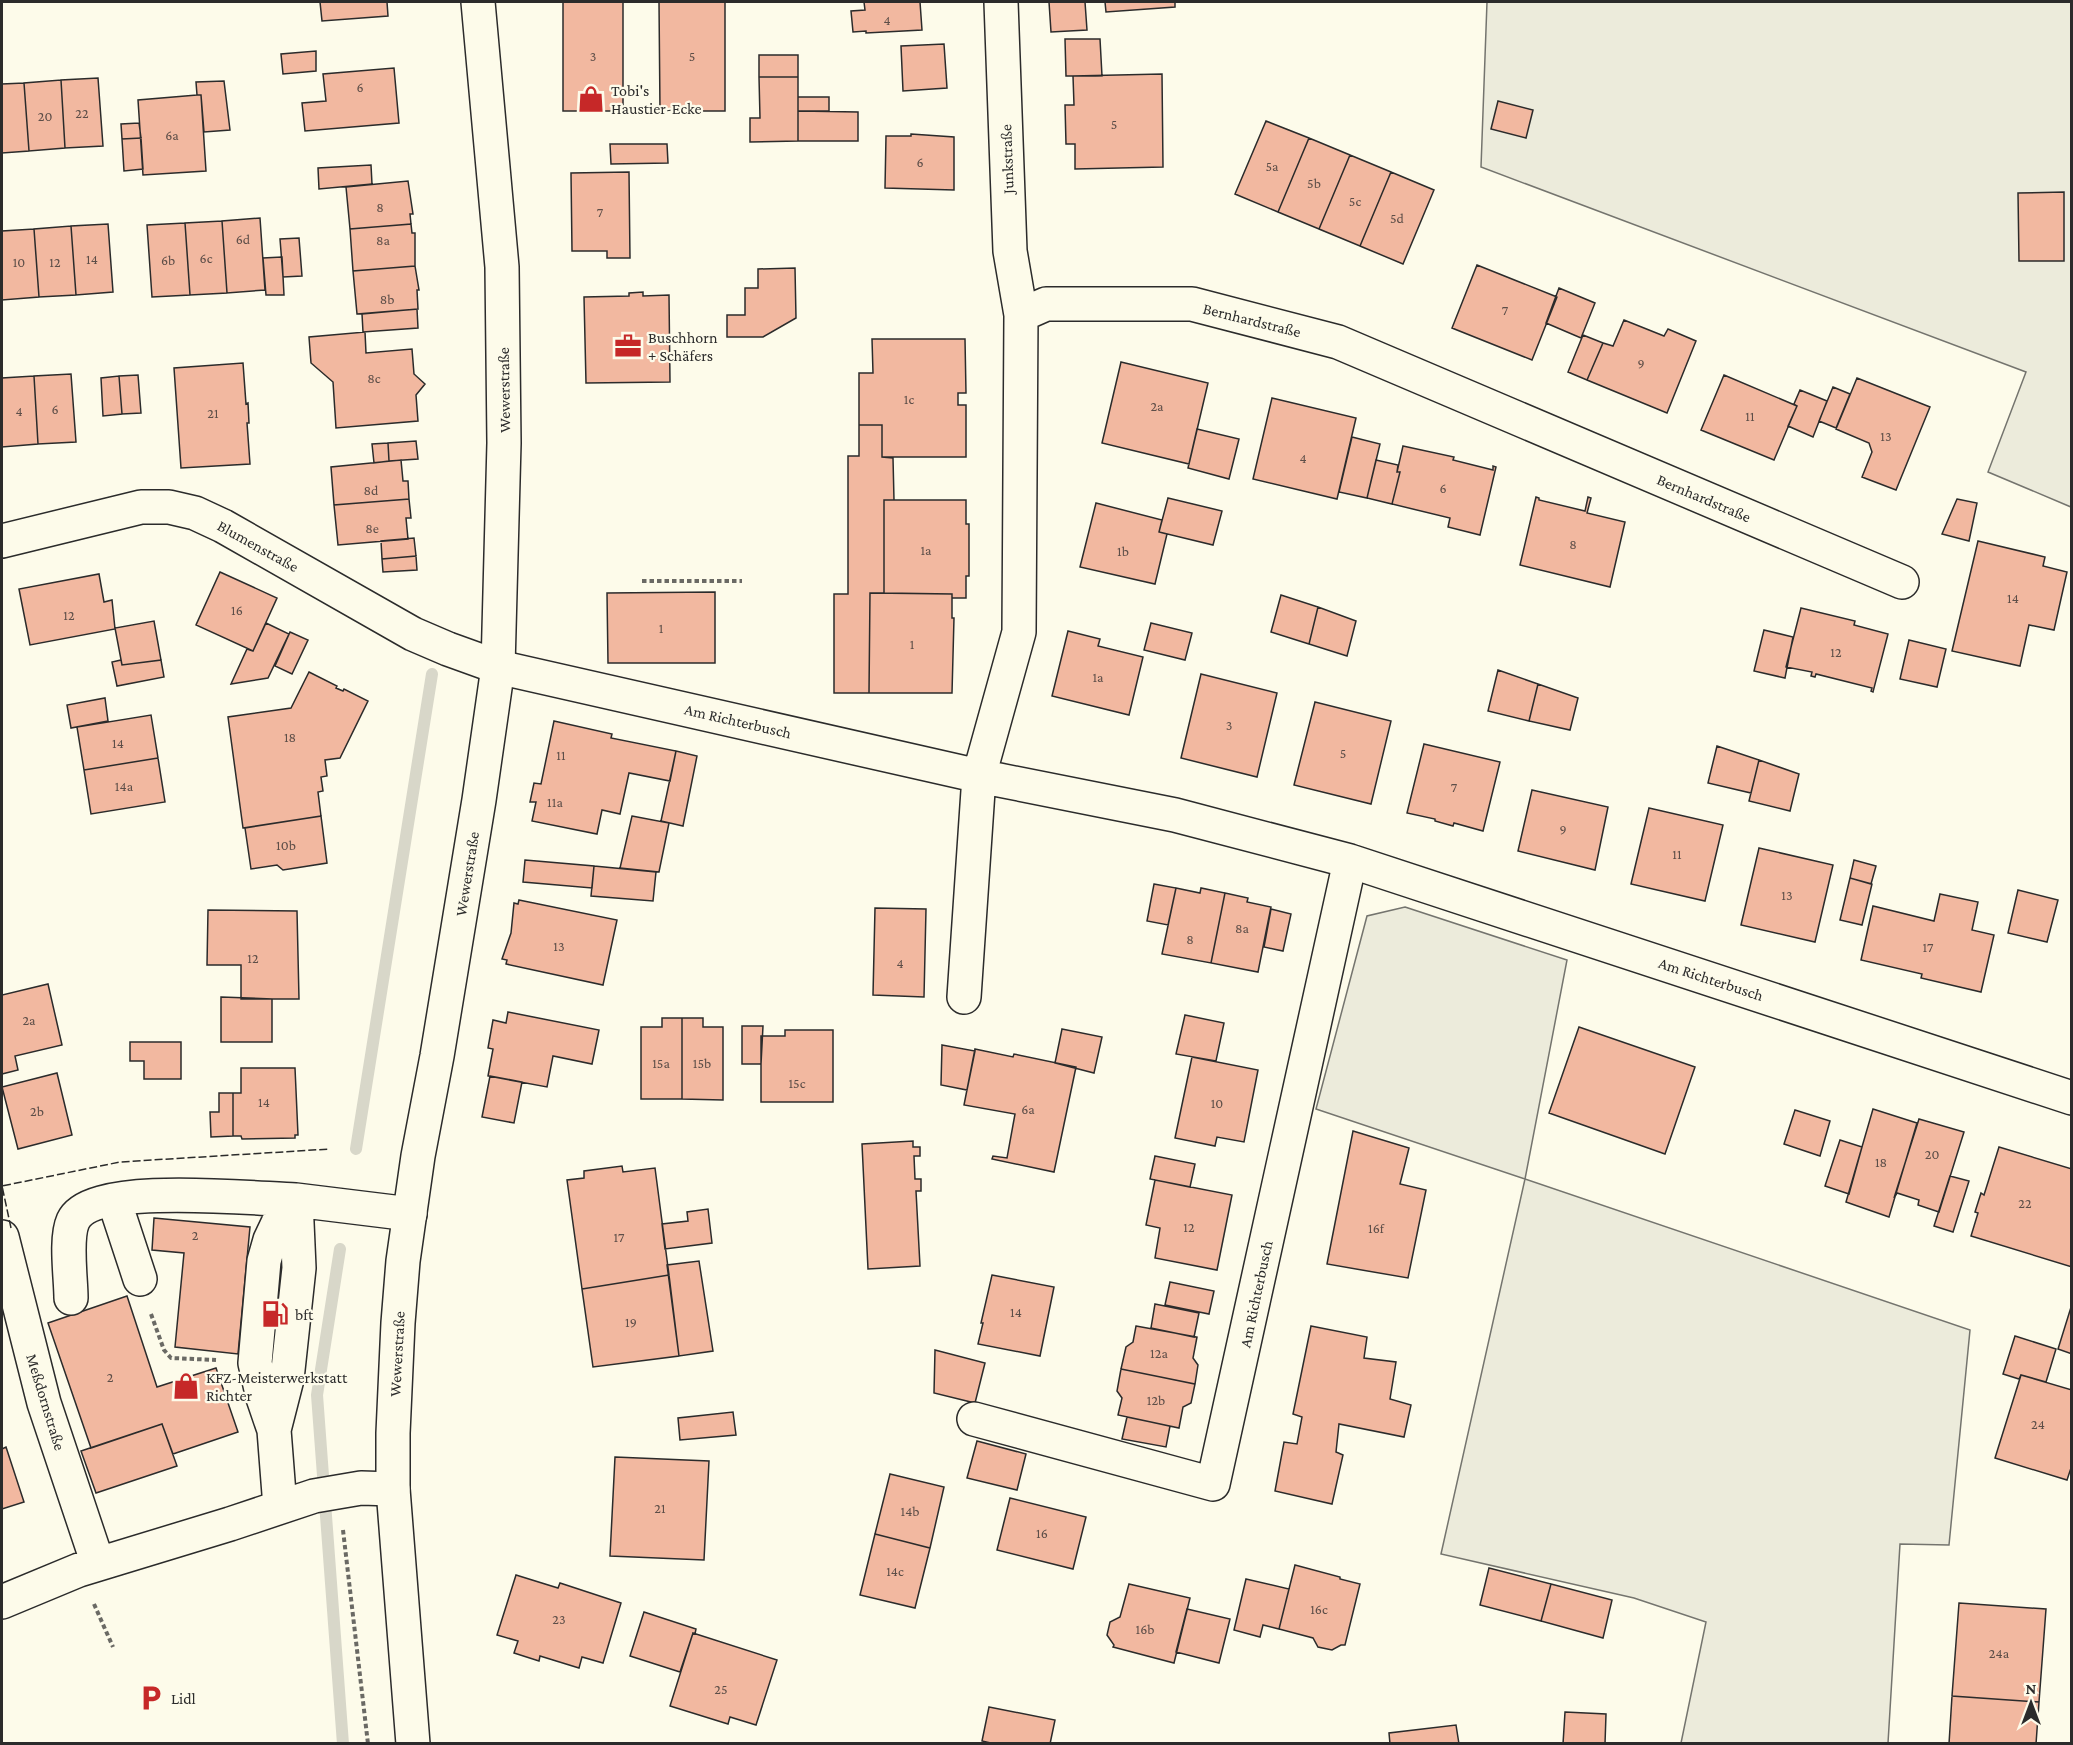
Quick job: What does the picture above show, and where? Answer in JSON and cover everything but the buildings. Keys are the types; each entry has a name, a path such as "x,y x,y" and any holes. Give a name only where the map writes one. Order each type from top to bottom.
{"street":[{"name":"Wewerstraße","path":"413,1743 393,1489 398,1323 403,1261 418,1156 439,1046 498,667 504,443 502,267 478,2"},
{"name":"Junkstraße","path":"1001,2 1010,251 1021,315"},
{"name":"Bernhardstraße","path":"1021,315 1047,304 1192,304 1338,342 1902,582"},
{"path":"964,997 979,776 1019,632 1021,315"},
{"name":"Blumenstraße","path":"2,541 141,507 169,507 195,513 224,526 413,634 498,667"},
{"name":"Am Richterbusch","path":"498,667 979,776 1175,815 1350,861 2072,1098"},
{"name":"Am Richterbusch","path":"974,1419 1213,1484 1350,861"},
{"path":"72,1298 70,1235 73,1221 80,1212 114,1200 163,1194 296,1200 410,1214"},
{"path":"114,1200 140,1279"},
{"path":"279,1507 274,1431 255,1363 264,1261 279,1221 296,1200"},
{"path":"274,1431 287,1379 300,1268 296,1200"},
{"name":"Meßdornstraße","path":"2,1237 88,1567"},
{"path":"2,1602 88,1567 279,1507 328,1493 361,1488 393,1489"}],"path":[{"path":"642,581 742,581"},
{"path":"140,1279 164,1350 171,1358 255,1363"},
{"path":"328,1493 343,1538 368,1743"},
{"path":"88,1567 113,1647"}],"shaded area":[{"path":"1487,2 2071,2 2071,507 1988,472 2026,372 1481,167"},
{"path":"1405,907 1567,960 1525,1179 1316,1109 1367,916"},
{"path":"1525,1179 1970,1330 1949,1545 1900,1544 1888,1743 1681,1743 1706,1622 1634,1598 1441,1554"}],"waterway":[{"path":"356,1149 432,674"},
{"path":"340,1249 317,1395 343,1744"}],"fence":[{"path":"11,1228 2,1186 120,1162 330,1149"}],"place":[{"name":"Tobi's Haustier-Ecke","path":"591,99"},
{"name":"Buschhorn + Schäfers","path":"628,346"},
{"name":"bft","path":"275,1314"},
{"name":"KFZ-Meisterwerkstatt Richter","path":"186,1386"},
{"name":"Lidl","path":"151,1698"}]}
